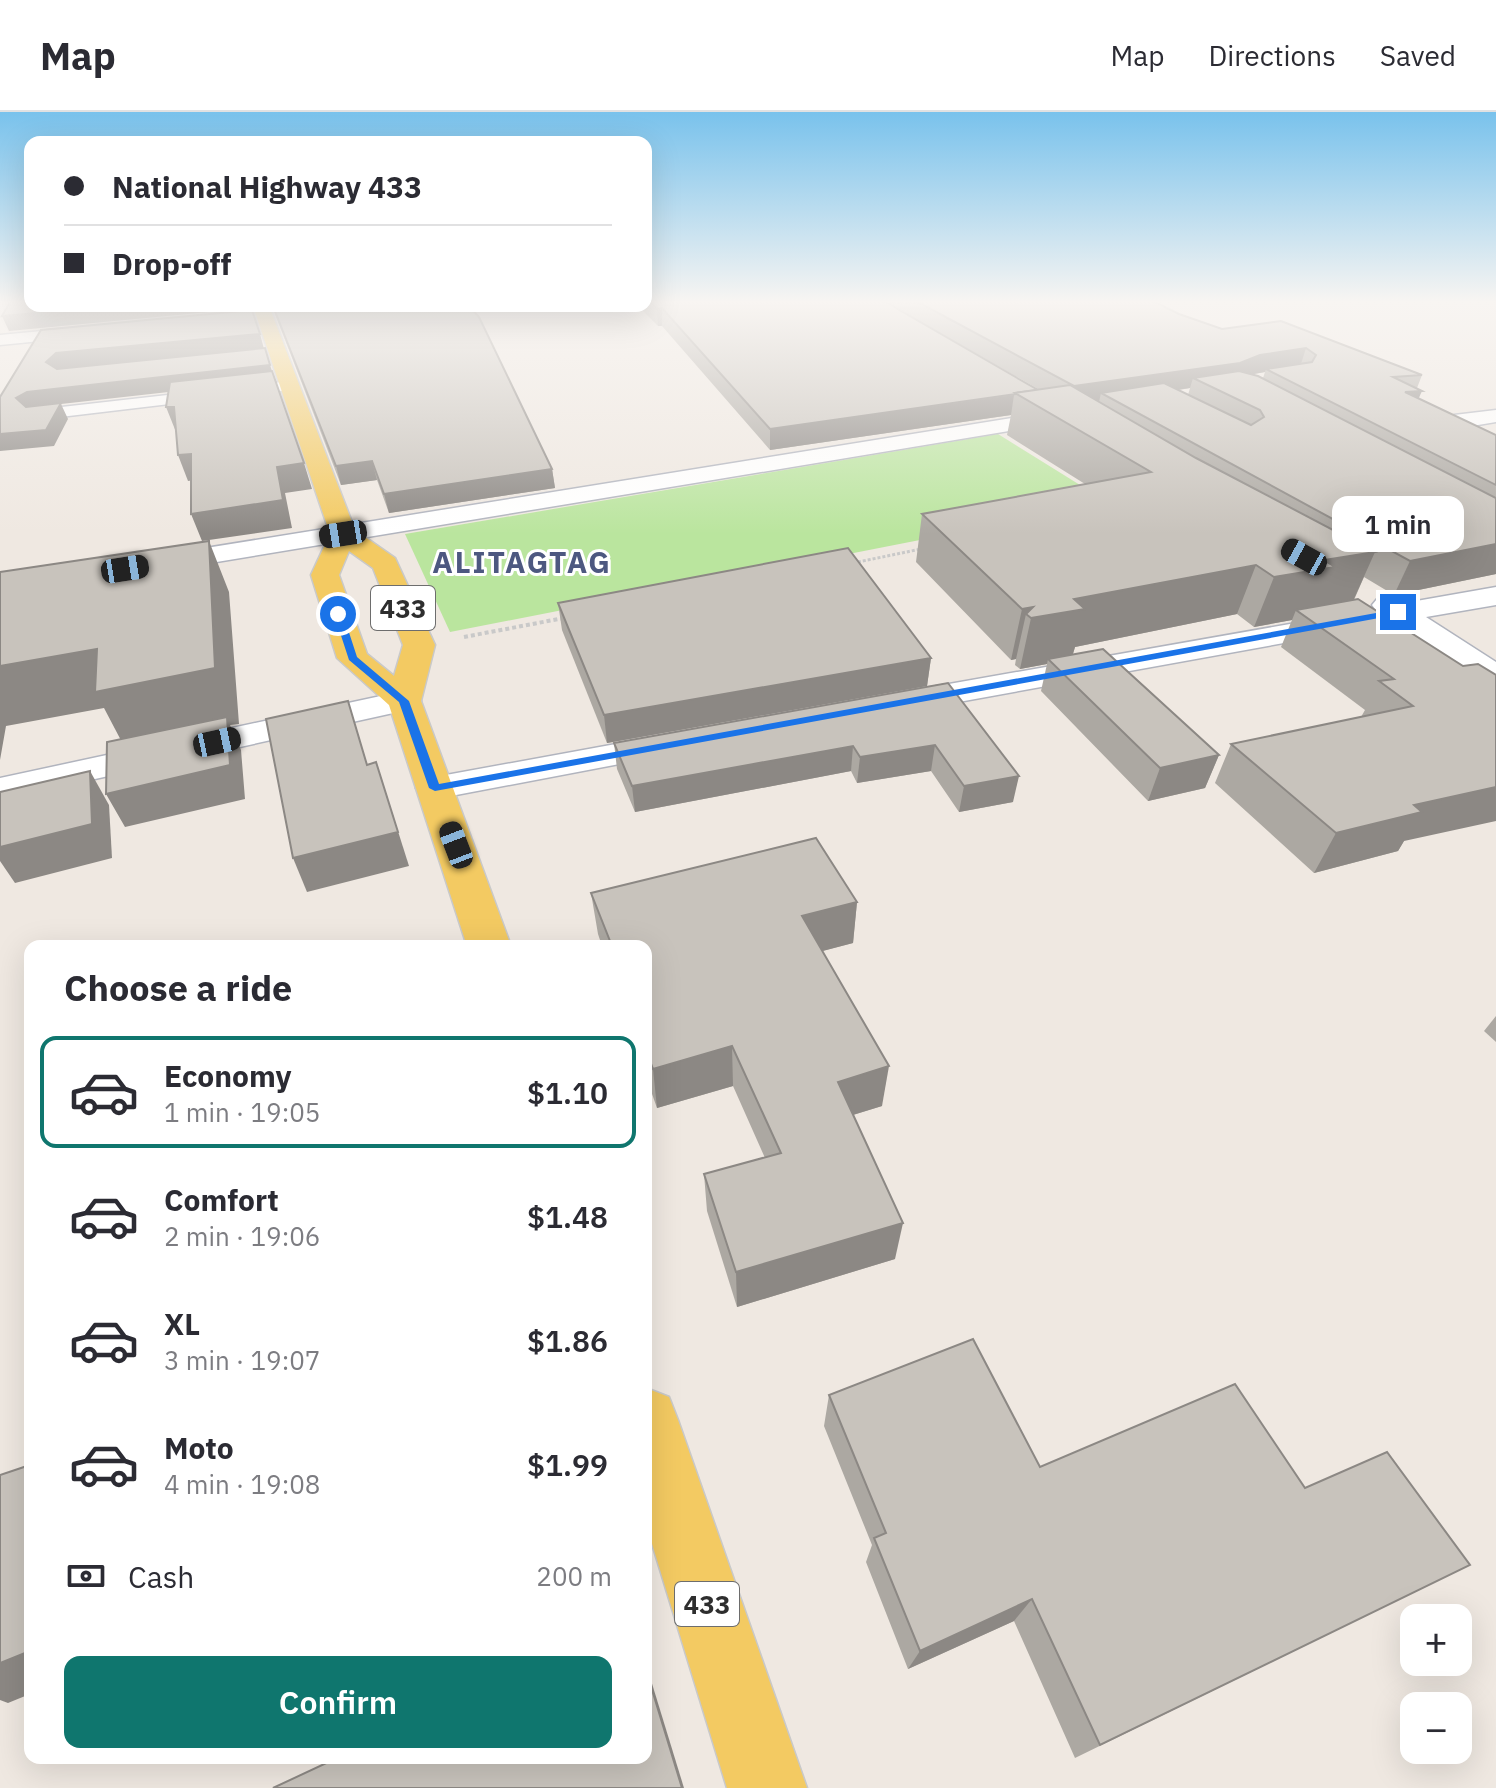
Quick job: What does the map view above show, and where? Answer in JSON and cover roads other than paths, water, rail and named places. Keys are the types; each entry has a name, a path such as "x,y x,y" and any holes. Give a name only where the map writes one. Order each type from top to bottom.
{"main road":[{"path":"286,378 343,534"},
{"name":"433","path":"343,534 385,564 419,645 404,701 353,658 325,575 343,534"},
{"path":"404,701 487,940"},
{"name":"433","path":"652,1438 767,1788"}],"street":[{"path":"1037,400 1065,416 1094,422"},
{"path":"125,569 1065,416"},
{"path":"1496,416 1454,422 1496,442"},
{"path":"870,708 1385,604 1496,596"},
{"path":"1385,604 1496,676"},
{"path":"0,789 404,701"},
{"path":"435,788 699,739"}],"lane":[{"path":"35,415 291,386"}],"district":[{"name":"ALITAGTAG","path":"522,561"}]}
